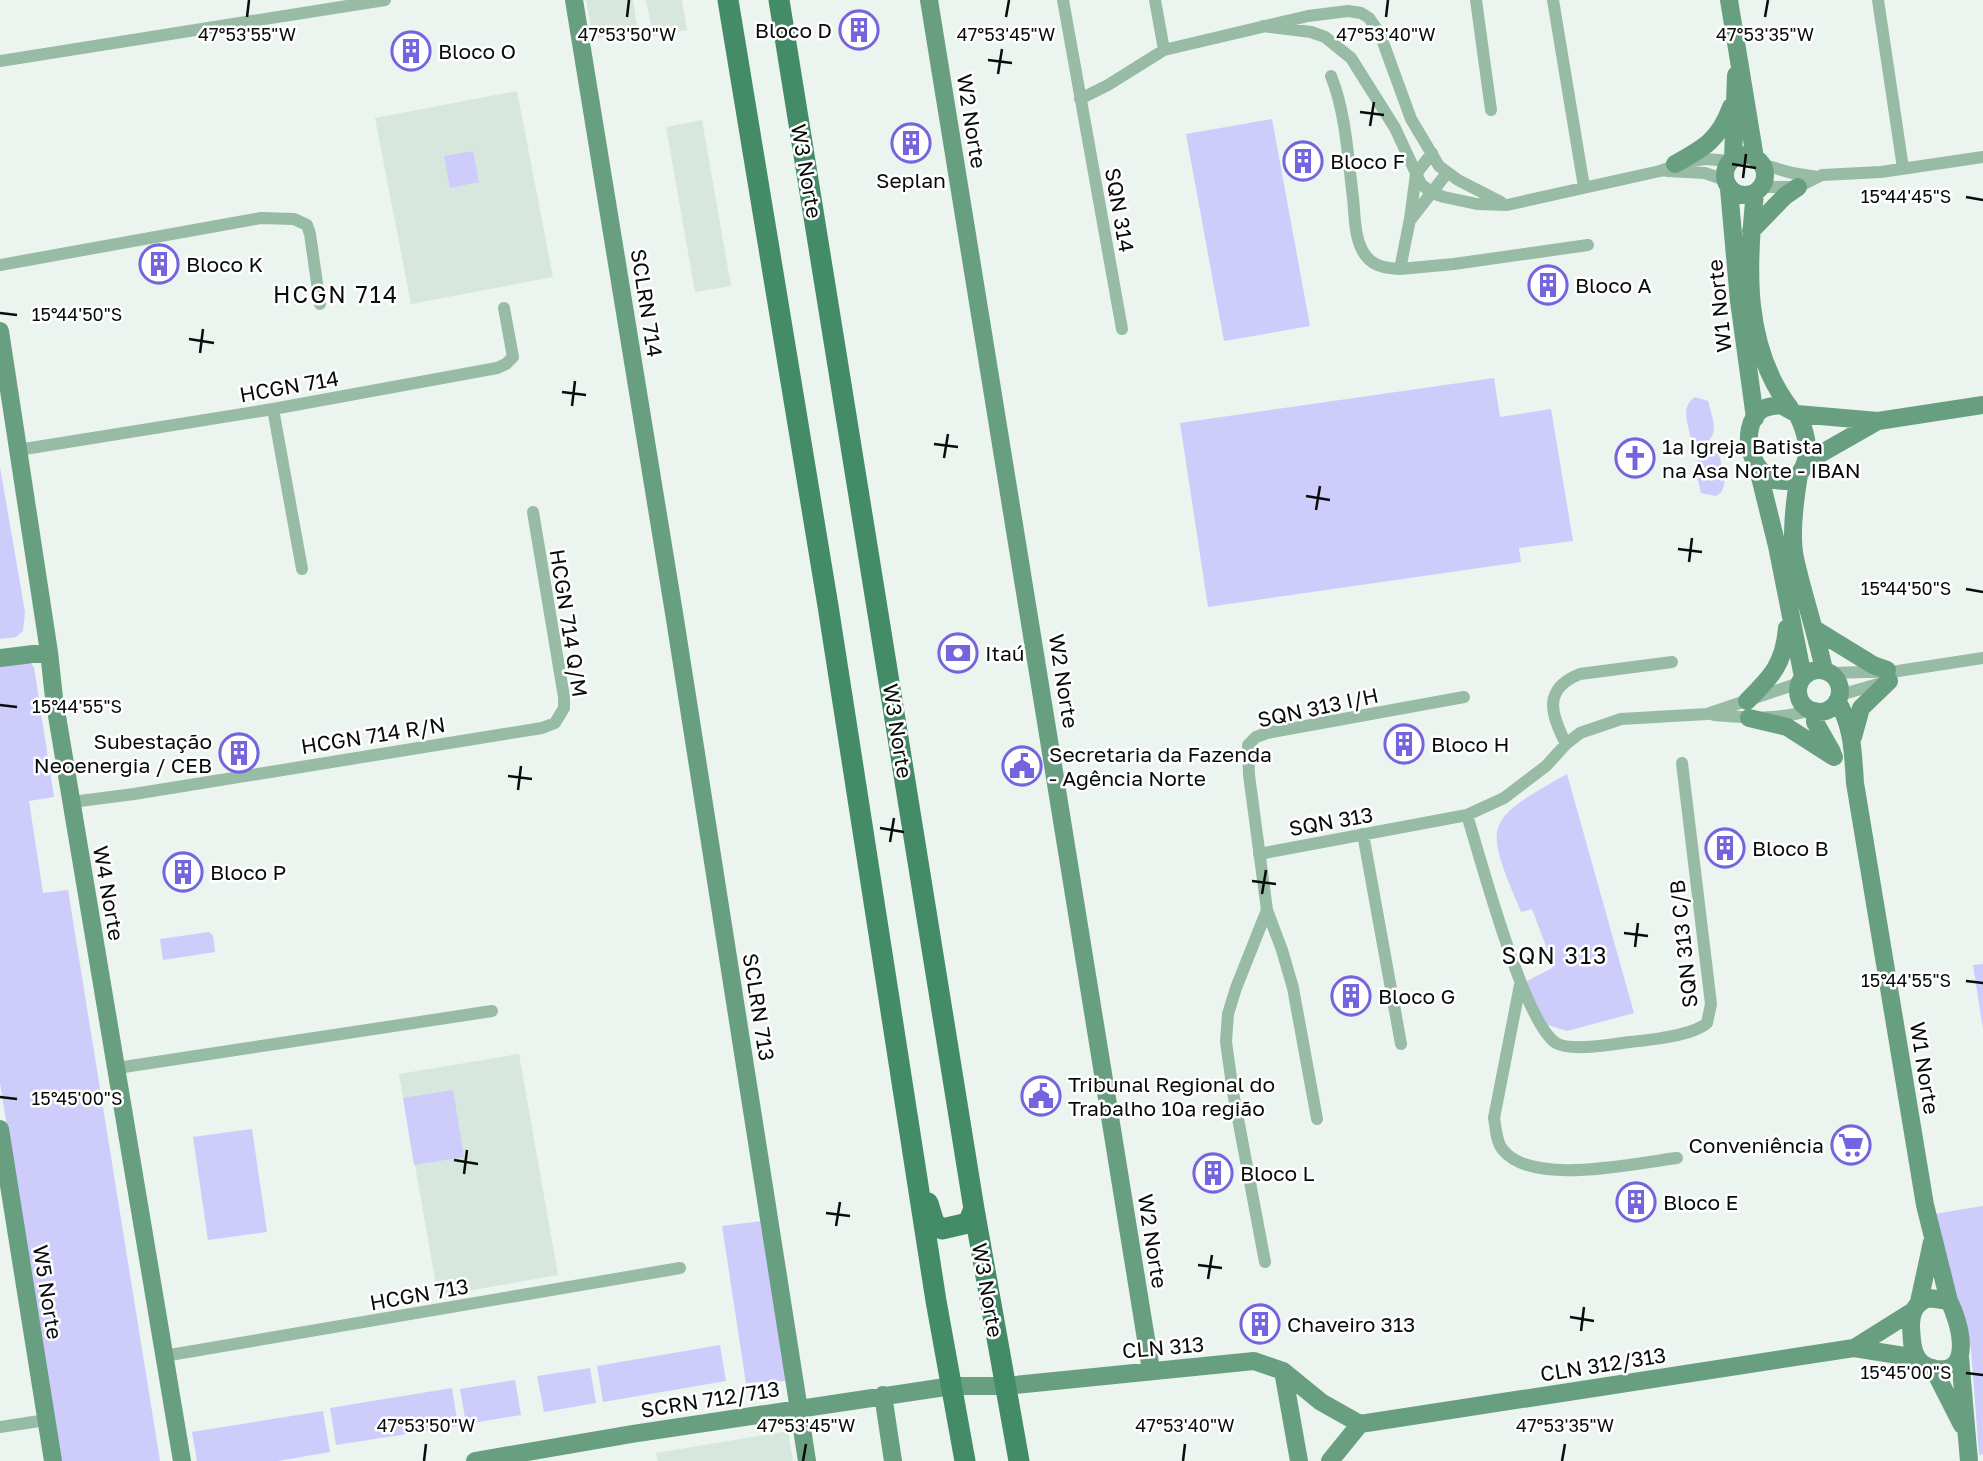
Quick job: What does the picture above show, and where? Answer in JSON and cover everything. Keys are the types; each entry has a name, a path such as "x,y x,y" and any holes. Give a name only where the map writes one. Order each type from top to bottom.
{"main road":[{"path":"728,0 965,1461"},
{"path":"766,0 789,63"},
{"name":"W3 Norte","path":"779,0 974,1209 1019,1461"},
{"path":"914,1154 934,1223 943,1229 958,1227 968,1223 974,1209"}],"street":[{"path":"0,61 385,0"},
{"name":"SCLRN 714","path":"574,0 674,613"},
{"name":"W2 Norte","path":"929,0 1151,1370"},
{"name":"SQN 314","path":"1063,0 1122,329"},
{"path":"1155,0 1164,50"},
{"path":"1476,0 1491,110"},
{"path":"1553,0 1584,187"},
{"path":"1729,0 1758,161 1765,171 1758,190"},
{"path":"1878,0 1903,168"},
{"path":"1080,99 1164,50 1332,12 1361,13 1376,26 1411,119 1439,166 1507,205"},
{"path":"1325,37 1332,12"},
{"path":"1263,26 1311,32 1325,37 1351,58 1360,68 1395,128 1421,184 1432,193 1477,204 1507,205 1706,159 1732,160"},
{"path":"1732,160 1738,61"},
{"path":"1331,76 1340,108 1360,246 1375,264 1386,268 1454,264 1588,245"},
{"path":"1667,168 1707,146 1718,135 1725,124 1734,97"},
{"path":"1395,128 1411,119"},
{"path":"1400,268 1416,174 1432,153"},
{"path":"1727,184 1725,170 1732,160 1740,156 1792,173 1817,177 1881,172 1983,157"},
{"path":"1667,168 1705,173 1727,184 1737,194 1747,195 1758,190 1798,187"},
{"path":"1410,219 1447,173"},
{"path":"1751,231 1785,196 1817,177"},
{"name":"W1 Norte","path":"1727,184 1755,418"},
{"name":"W1 Norte","path":"1758,190 1751,231 1750,300 1755,327 1775,388 1794,411"},
{"path":"0,265 261,218 295,219 307,225 310,234 320,304"},
{"name":"HCGN 714","path":"18,450 274,409 497,368 513,357 504,308"},
{"name":"W4 Norte","path":"0,331 54,698 182,1461"},
{"path":"1878,421 1802,469 1791,481 1766,477 1753,462 1750,438 1755,418 1759,411 1769,406 1781,405 1794,411 1878,421 1983,405"},
{"path":"274,409 302,569"},
{"path":"1794,411 1806,438 1795,498 1794,555 1827,672 1839,683 1839,698"},
{"path":"1758,469 1789,607 1801,680 1798,695 1805,706 1824,711 1839,698 1891,674"},
{"name":"HCGN 714 Q/M","path":"533,512 564,697 560,718 555,723 542,727"},
{"path":"1789,607 1784,655 1760,687 1748,710 1787,727 1834,757"},
{"name":"SCLRN 713","path":"674,613 807,1461"},
{"path":"1816,630 1873,666 1891,674"},
{"path":"0,658 49,652"},
{"path":"1801,680 1816,670 1891,674 1983,658"},
{"path":"1566,744 1556,723 1553,707 1554,696 1559,686 1567,679 1580,674 1672,662"},
{"path":"1853,751 1853,735 1861,708 1891,674"},
{"name":"SQN 313","path":"1748,710 1801,680"},
{"name":"SQN 313 I/H","path":"1259,854 1247,753 1248,745 1256,737 1464,697"},
{"name":"W1 Norte","path":"1839,698 1846,714 1853,751 1855,783 1925,1205 1949,1301"},
{"name":"SQN 313","path":"1259,854 1467,815 1504,798 1546,766 1580,733 1621,719 1748,710 1798,714 1813,710"},
{"name":"W1 Norte","path":"1813,710 1815,722 1834,757 1855,783"},
{"name":"HCGN 714 R/N","path":"72,802 542,727"},
{"name":"SQN 313 C/B","path":"1520,985 1542,1029 1555,1043 1567,1047 1642,1041 1692,1031 1707,1023 1711,1004 1682,763"},
{"path":"1467,815 1520,985 1494,1118 1502,1149 1522,1164 1549,1170 1580,1170 1677,1158"},
{"path":"1363,834 1401,1044"},
{"path":"1259,854 1267,910 1293,988 1317,1119"},
{"path":"1265,1262 1226,1042 1228,1014 1236,988 1267,910"},
{"path":"117,1068 492,1011"},
{"name":"W5 Norte","path":"0,1129 53,1461"},
{"name":"W1 Norte","path":"1916,1306 1933,1235"},
{"name":"HCGN 713","path":"164,1356 680,1268"},
{"path":"1961,1357 1954,1366 1945,1369 1922,1364 1913,1350 1916,1306 1929,1298 1949,1301 1957,1320 1961,1347 1969,1461"},
{"name":"CLN 312/313","path":"1854,1348 1916,1306"},
{"name":"CLN 312/313","path":"1360,1424 1854,1348 1917,1358"},
{"name":"CLN 313","path":"952,1386 1005,1386 1254,1361 1283,1371 1321,1402 1360,1424"},
{"path":"1933,1368 1966,1431"},
{"path":"1283,1371 1299,1461"},
{"name":"SCRN 712/713","path":"475,1461 952,1386"},
{"path":"883,1395 893,1461"},
{"path":"0,1427 46,1420"},
{"path":"1330,1461 1360,1424"}],"shaded area":[{"path":"586,0 633,0 638,32 593,39"},
{"path":"646,0 682,0 687,30 653,36"},
{"path":"517,91 553,277 411,304 375,118"},
{"path":"1272,119 1310,326 1224,341 1186,134"},
{"path":"702,120 731,286 695,292 666,127"},
{"path":"473,151 479,182 450,188 444,156"},
{"path":"1494,378 1500,417 1551,409 1573,541 1519,548 1521,562 1208,607 1180,423"},
{"path":"1695,397 1708,401 1713,418 1713,435 1705,443 1691,439 1687,421 1686,410"},
{"path":"1706,451 1719,454 1723,472 1723,488 1716,496 1701,493 1698,481 1698,460"},
{"path":"0,467 25,612 23,631 16,637 0,639"},
{"path":"28,660 34,667 54,797 29,801 43,893 68,890 160,1461 60,1461 0,1083 0,661"},
{"path":"1567,774 1634,1013 1567,1031 1548,1025 1530,997 1527,981 1553,965 1532,909 1521,912 1497,842 1498,828 1505,815 1519,803"},
{"path":"209,932 213,936 215,952 163,960 160,939"},
{"path":"1983,964 1983,1029 1973,965"},
{"path":"519,1054 558,1275 438,1296 399,1074"},
{"path":"453,1090 464,1157 414,1165 403,1098"},
{"path":"252,1129 267,1232 208,1240 193,1137"},
{"path":"1983,1206 1983,1454 1979,1455 1971,1349 1935,1214"},
{"path":"762,1221 786,1381 746,1383 722,1226"},
{"path":"720,1345 726,1381 603,1402 597,1366"},
{"path":"590,1368 596,1403 544,1412 537,1376"},
{"path":"515,1380 521,1415 466,1424 460,1389"},
{"path":"452,1388 458,1426 336,1445 330,1408"},
{"path":"323,1411 330,1452 278,1461 197,1461 192,1432"},
{"path":"788,1431 793,1461 658,1461 656,1453"}],"place":[{"name":"Bloco D","path":"859,30"},
{"name":"Bloco O","path":"411,51"},
{"name":"Seplan","path":"911,143"},
{"name":"Bloco F","path":"1303,161"},
{"name":"Bloco K","path":"159,264"},
{"name":"Bloco A","path":"1548,285"},
{"name":"1ª Igreja Batista na Asa Norte - IBAN","path":"1635,458"},
{"name":"Itaú","path":"958,653"},
{"name":"Bloco H","path":"1404,744"},
{"name":"Subestação Neoenergia / CEB","path":"239,753"},
{"name":"Secretaria da Fazenda - Agência Norte","path":"1022,766"},
{"name":"Bloco B","path":"1725,848"},
{"name":"Bloco P","path":"183,872"},
{"name":"Bloco G","path":"1351,996"},
{"name":"Tribunal Regional do Trabalho 10ª região","path":"1041,1096"},
{"name":"Conveniência","path":"1851,1145"},
{"name":"Bloco L","path":"1213,1173"},
{"name":"Bloco E","path":"1636,1202"},
{"name":"Chaveiro 313","path":"1260,1324"}],"district":[{"name":"HCGN 714","path":"336,294"},
{"name":"SQN 313","path":"1555,955"}]}
